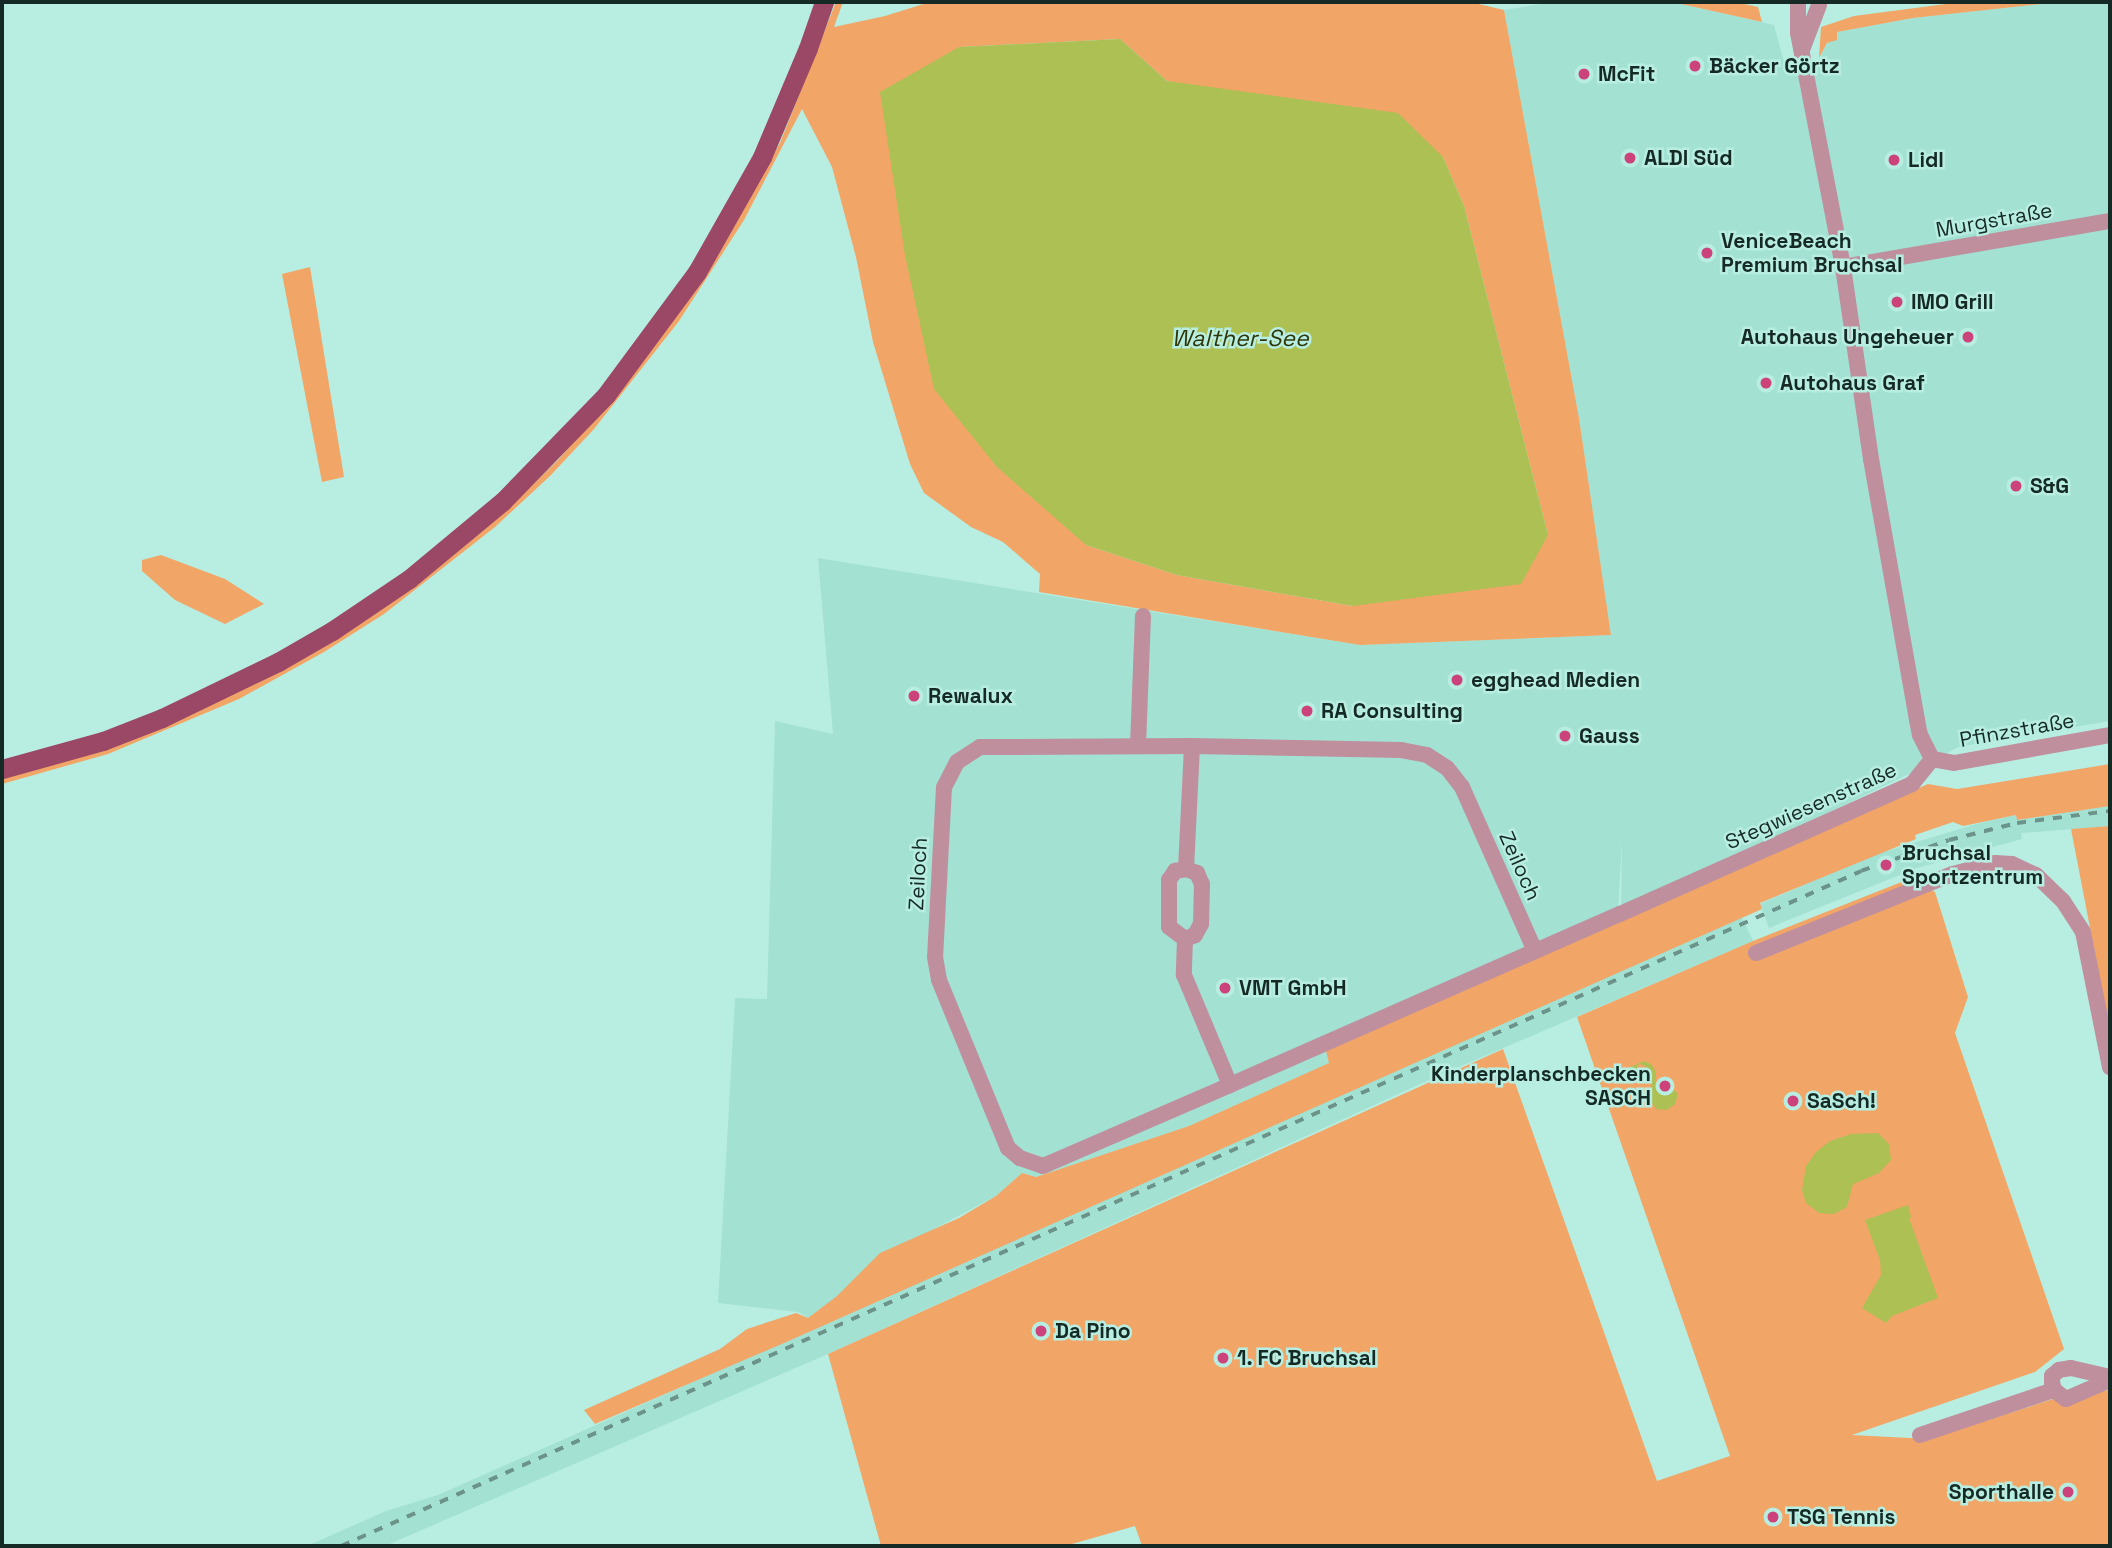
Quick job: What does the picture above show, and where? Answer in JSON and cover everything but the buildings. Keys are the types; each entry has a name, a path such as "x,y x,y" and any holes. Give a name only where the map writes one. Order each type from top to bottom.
{"main road":[{"path":"2,769 90,745 150,723 278,662 332,631 409,579 503,501 606,395 697,272 740,199 776,127 824,2"}],"street":[{"path":"1802,50 1822,3 1799,2 1796,22 1843,267 1871,459 1915,710 1920,735 1932,759"},
{"name":"Murgstraße","path":"1843,267 2110,222"},
{"path":"1138,746 1143,616"},
{"name":"Pfinzstraße","path":"1932,759 1954,763 2110,735"},
{"path":"1186,869 1192,746"},
{"name":"Zeiloch","path":"1020,1158 1008,1148 939,980 935,957 944,787 957,762 980,747 1192,746 1401,750 1427,755 1447,768 1462,787 1535,951"},
{"name":"Stegwiesenstraße","path":"1020,1158 1043,1166 1230,1085 1912,784 1932,759"},
{"path":"1756,953 1772,944 1953,874 1995,863 2012,864 2036,875 2063,901 2083,932 2110,1067"},
{"path":"1186,869 1197,873 1202,884 1201,924 1195,935 1185,939 1169,927 1169,880 1175,871 1186,869"},
{"path":"1185,939 1184,975 1230,1085"},
{"path":"2071,1368 2110,1378 2066,1399 2054,1390 2052,1376 2059,1370 2071,1368"},
{"path":"1920,1435 2054,1390"}],"shaded area":[{"path":"836,2 843,2 834,27 885,16 930,2 1470,2 1504,10 1579,418 1611,635 1360,645 1039,592 1040,574 1003,542 971,527 924,493 910,464 873,342 856,257 832,167 802,109 744,220 679,321 594,429 550,476 495,527 384,614 324,652 239,699 108,754 2,784 2,779 130,739 183,718 518,499 557,461 621,389 755,188 780,143","holes":["1120,39 1167,81 1443,157 1464,206 1548,535 1353,606 1177,575 1086,545 959,47"]},
{"path":"1554,2 1672,2 1774,25 1786,69 1818,62 1827,43 1837,39 1836,32 1913,18 2060,2 2110,2 2110,721 1958,747 1913,772 1621,912 1622,839 1618,913 1326,1051 1330,1063 1189,1126 1036,1177 1022,1173 996,1196 932,1230 808,1318 798,1312 718,1303 735,998 767,999 775,721 833,734 818,558 1360,645 1611,635 1579,418 1504,10"},
{"path":"1672,2 1735,2 1758,7 1762,22"},
{"path":"1961,2 2060,2 1913,18 1837,32 1837,40 1827,43 1819,58 1821,27 1854,16"},
{"path":"310,267 344,477 322,482 282,274"},
{"path":"161,555 225,579 264,604 225,624 175,600 142,571 142,560"},
{"path":"2110,764 2110,806 2017,820 2016,815 1963,826 1953,822 1915,835 1916,839 1760,903 1762,909 784,1343 595,1424 584,1410 720,1349 747,1329 796,1313 808,1318 837,1296 880,1253 959,1218 996,1196 1022,1173 1036,1177 1189,1126 1329,1063 1326,1051 1928,784 1957,789"},
{"name":"Bruchsal Sportzentrum","path":"2110,806 2110,826 2021,833 2022,839 1917,868 1769,928 1760,904 1886,849 1887,851 2016,815 2018,820"},
{"path":"2110,826 2110,1016 2107,1016 2071,829"},
{"path":"1909,879 1935,892 1968,997 1955,1033 2064,1349 2035,1372 1852,1435 1929,1439 2053,1399 2110,1390 2110,1546 1142,1546 1135,1526 1065,1546 881,1546 828,1354 1503,1049 1657,1481 1730,1456 1577,1017 1753,941"},
{"path":"1742,917 1753,941 1438,1076 828,1354 385,1546 307,1546 386,1511 438,1495"}],"water":[{"name":"Walther-See","path":"1120,39 1167,81 1398,113 1443,157 1464,206 1548,535 1521,584 1353,606 1177,575 1086,545 997,467 934,389 905,255 880,92 959,47"},
{"name":"Kinderplanschbecken SASCH","path":"1644,1061 1651,1064 1656,1072 1655,1089 1669,1085 1678,1094 1675,1104 1667,1110 1656,1109 1650,1100 1652,1076 1648,1068 1637,1065 1641,1076 1637,1080 1630,1074 1630,1067"},
{"path":"1878,1133 1889,1144 1891,1160 1879,1173 1853,1184 1847,1207 1834,1214 1819,1213 1806,1203 1802,1190 1806,1166 1816,1152 1830,1141 1851,1134"},
{"path":"1908,1205 1909,1218 1938,1298 1892,1316 1886,1323 1862,1308 1881,1275 1880,1260 1865,1220"}],"railway":[{"path":"341,1546 1861,871 1949,840 2017,823 2110,811"}],"place":[{"name":"Bäcker Görtz","path":"1695,66"},
{"name":"McFit","path":"1584,74"},
{"name":"ALDI Süd","path":"1630,158"},
{"name":"Lidl","path":"1894,160"},
{"name":"VeniceBeach Premium Bruchsal","path":"1707,253"},
{"name":"IMO Grill","path":"1897,302"},
{"name":"Autohaus Ungeheuer","path":"1968,337"},
{"name":"Autohaus Graf","path":"1766,383"},
{"name":"S&G","path":"2016,486"},
{"name":"egghead Medien","path":"1457,680"},
{"name":"Rewalux","path":"914,696"},
{"name":"RA Consulting","path":"1307,711"},
{"name":"Gauss","path":"1565,736"},
{"name":"Bruchsal Sportzentrum","path":"1886,865"},
{"name":"VMT GmbH","path":"1225,988"},
{"name":"Kinderplanschbecken SASCH","path":"1665,1086"},
{"name":"SaSch!","path":"1793,1101"},
{"name":"Da Pino","path":"1041,1331"},
{"name":"1. FC Bruchsal","path":"1223,1358"},
{"name":"Sporthalle","path":"2068,1492"},
{"name":"TSG Tennis","path":"1773,1517"}]}
